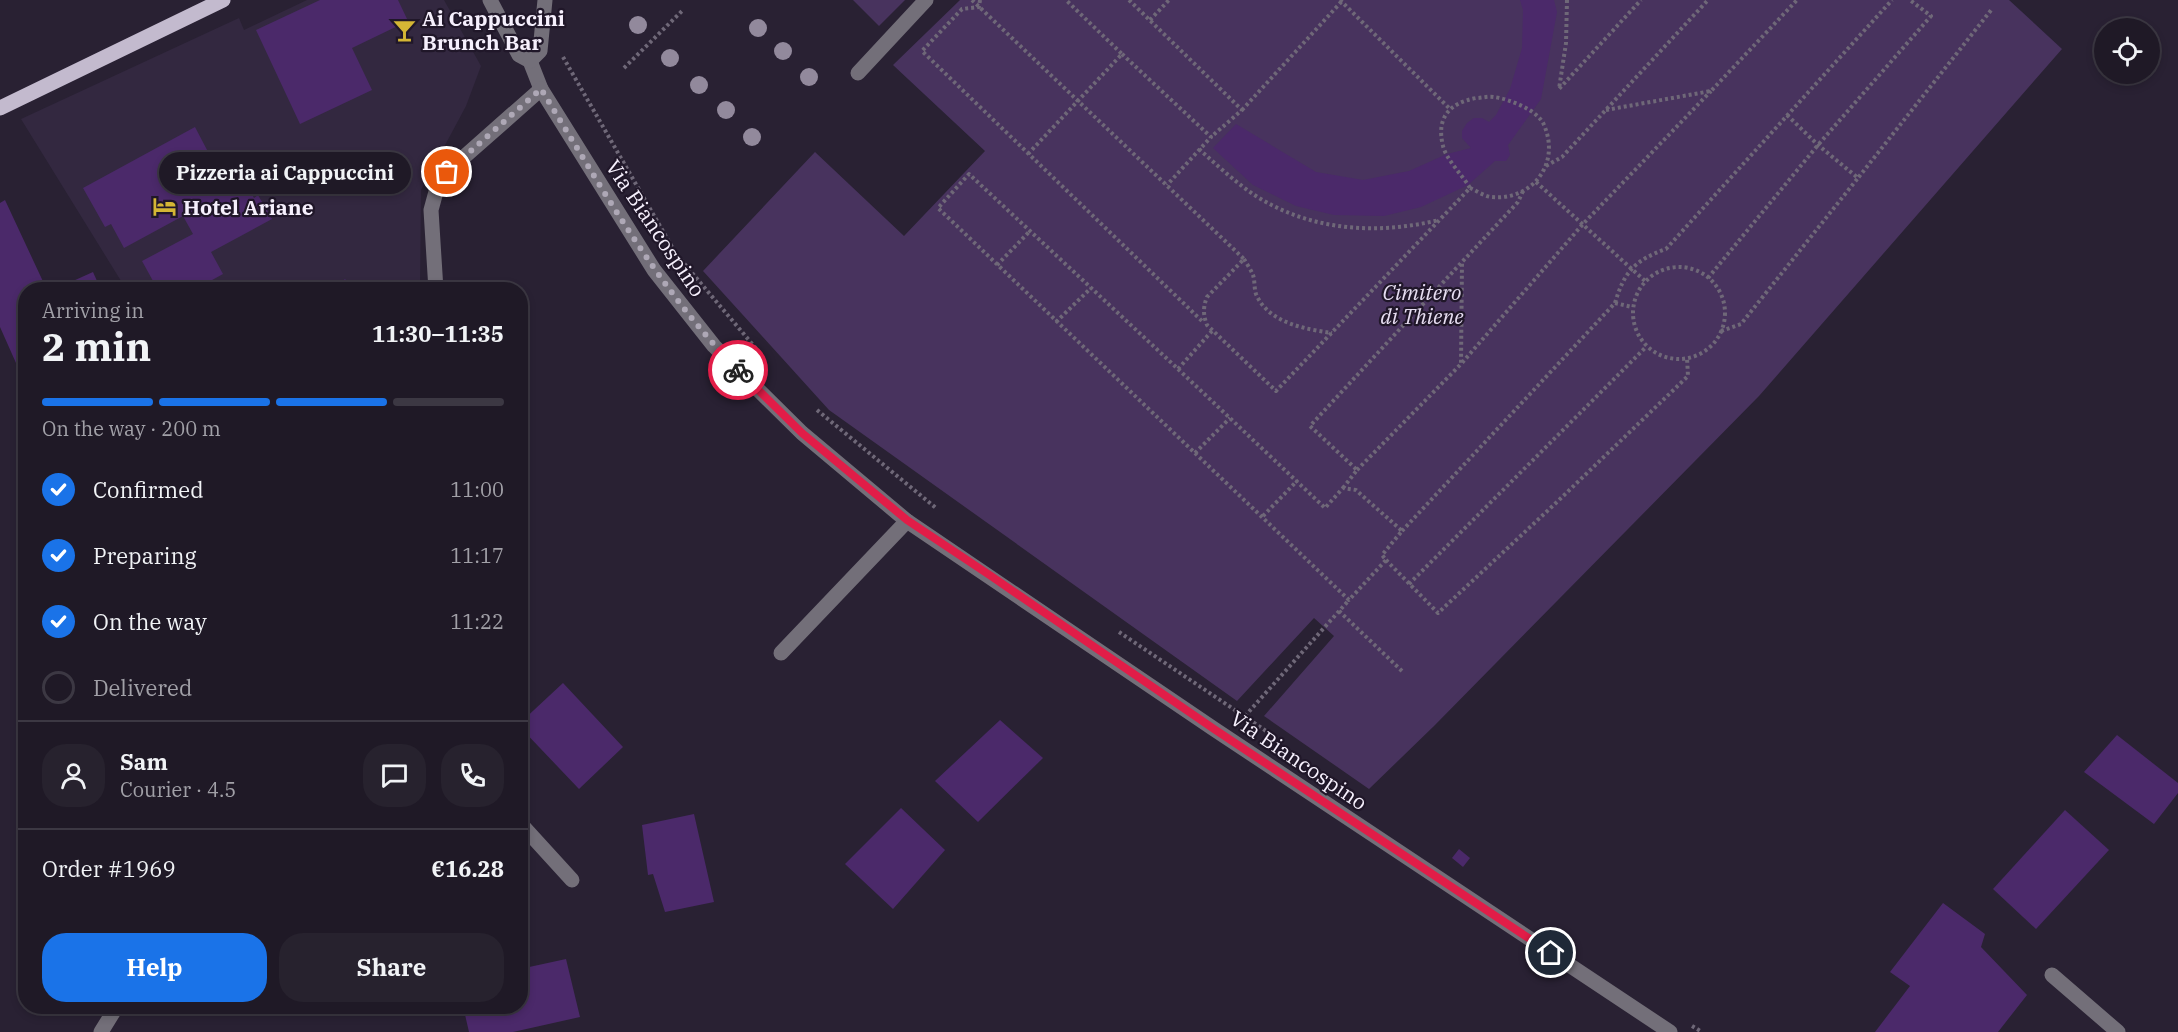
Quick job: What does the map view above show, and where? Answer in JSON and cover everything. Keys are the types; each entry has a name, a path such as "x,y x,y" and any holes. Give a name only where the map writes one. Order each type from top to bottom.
{"main road":[{"path":"0,108 223,0"}],"street":[{"name":"Via Biancospino","path":"490,0 519,55 530,61 541,89 654,270 714,346 802,433 907,520 1214,729 1670,1032"},
{"path":"530,61 540,51 545,0"},
{"path":"858,73 927,0"},
{"path":"436,282 431,210 437,188 447,172 541,89"},
{"path":"781,653 907,520"},
{"path":"528,832 572,880"},
{"path":"2052,975 2118,1032"},
{"path":"101,1032 112,1014"}],"path":[{"path":"972,0 1244,259 1253,275 1256,292 1262,305 1274,317 1292,324 1332,333"},
{"path":"980,0 980,7"},
{"path":"1066,0 1211,137"},
{"path":"1129,0 1242,110"},
{"path":"1149,20 1169,0"},
{"path":"1568,0 1566,43 1559,89 1641,0"},
{"path":"1546,167 1562,157 1708,0"},
{"path":"1349,600 938,208 969,174 1325,508 1357,470 1461,364 1583,224 1797,0"},
{"path":"1687,358 1688,376 1438,614 1382,555 1615,303 1624,278 1631,268 1640,260 1666,249 1892,0"},
{"path":"1708,278 1818,145 1931,16 1910,0"},
{"path":"1167,185 1211,137 1242,110 1342,1 1449,108"},
{"path":"980,7 962,9 922,51 1276,392 1470,188"},
{"path":"1721,331 1741,324 1992,9"},
{"path":"624,68 682,11"},
{"path":"1028,154 1122,54"},
{"path":"561,55 676,254 763,358"},
{"path":"1605,111 1711,91"},
{"path":"1492,96 1517,103 1532,112 1544,124 1549,155 1546,167 1536,182 1512,196 1489,197 1470,188 1443,148 1441,128 1449,108 1462,101 1492,96"},
{"path":"1787,115 1818,145 1858,178"},
{"path":"1199,149 1256,196 1285,211 1317,223 1359,229 1391,229 1441,219"},
{"path":"1536,182 1645,280"},
{"path":"1357,470 1310,426 1518,202 1523,191"},
{"path":"997,265 1030,231"},
{"path":"1207,325 1204,317 1207,297 1244,259"},
{"path":"1461,364 1462,262"},
{"path":"1674,266 1690,267 1716,285 1723,299 1725,315 1721,331 1713,345 1701,354 1673,359 1659,355 1646,347 1633,321 1632,307 1636,292 1645,280 1658,271 1674,266"},
{"path":"1056,321 1091,288"},
{"path":"1615,303 1632,307"},
{"path":"1178,369 1212,331"},
{"path":"1409,584 1646,347"},
{"path":"813,407 942,513"},
{"path":"1195,453 1230,418"},
{"path":"1263,516 1297,481"},
{"path":"1343,488 1356,490 1402,531"},
{"path":"1245,716 1386,560"},
{"path":"1339,611 1403,672"},
{"path":"1110,626 1274,736"},
{"path":"1692,1025 1702,1032"}],"shaded area":[{"path":"307,0 444,0 481,66 466,106 421,190 420,282 122,282 21,119 239,18 244,30"}],"green space":[{"path":"853,0 905,0 879,26"},
{"name":"Cimitero di Thiene","path":"960,0 2009,0 2062,49 1759,396 1369,789 1264,716 1334,636 1314,618 1237,701 829,410 703,271 815,152 904,236 985,151 893,65"}],"building":[{"path":"320,0 398,0 408,21 352,48 372,90 300,124 256,30"},
{"path":"1520,0 1554,0 1557,12 1541,99 1508,145 1510,155 1506,161 1495,161 1468,185 1421,207 1384,216 1334,215 1296,206 1253,185 1213,148 1236,124 1316,172 1363,180 1409,171 1447,154 1471,148 1462,138 1462,131 1467,123 1474,118 1482,118 1489,122 1496,115 1510,89 1522,48 1523,10"},
{"path":"195,127 227,188 244,179 254,198 258,195 272,219 211,252 223,274 208,282 154,282 142,261 193,234 183,216 124,248 111,224 105,227 83,188"},
{"path":"5,200 43,282 18,282 18,368 0,327 0,203"},
{"path":"93,272 97,282 71,282"},
{"path":"563,683 623,747 579,789 528,735 528,716"},
{"path":"1000,720 1043,758 978,822 935,781"},
{"path":"2117,735 2178,783 2178,793 2154,824 2084,772"},
{"path":"901,808 945,850 893,909 845,864"},
{"path":"2065,810 2109,850 2036,929 1993,889"},
{"path":"694,814 714,902 665,912 653,874 648,875 642,825"},
{"path":"1459,849 1470,858 1463,867 1452,858"},
{"path":"1943,903 1985,934 1981,947 2027,995 1998,1032 1875,1032 1910,986 1890,972"},
{"path":"566,959 580,1017 513,1032 469,1032 465,1014 528,1014 528,967"}],"way so far":[{"path":"447,172 541,89 654,270 714,346 738,370"}],"place":[{"name":"Ai Cappuccini Brunch Bar","path":"404,30"},
{"name":"Pizzeria ai Cappuccini","path":"447,172"},
{"name":"Hotel Ariane","path":"165,207"}],"route":[{"path":"738,370 802,433 907,520 1214,729 1551,953"}]}
